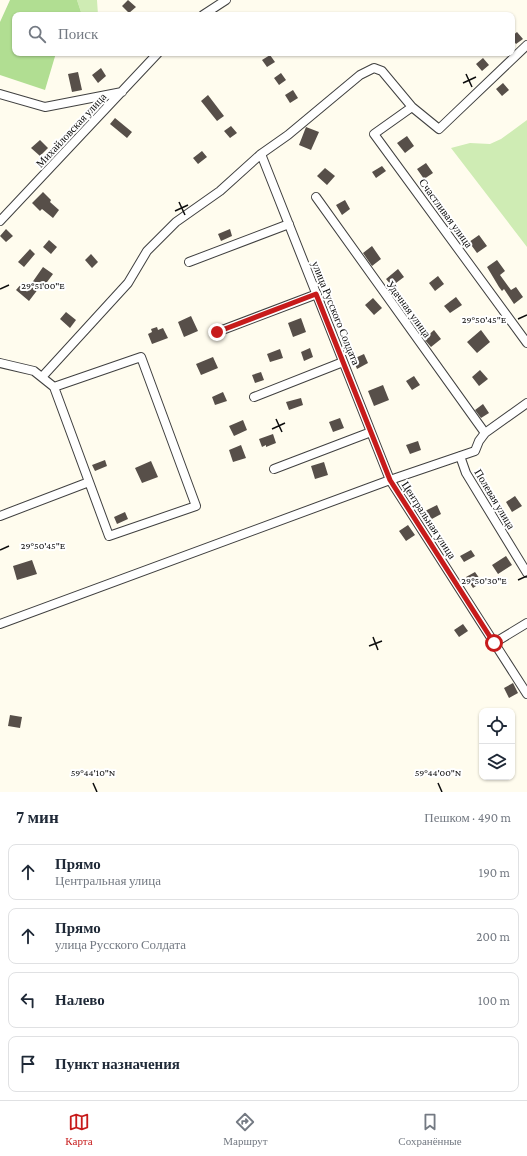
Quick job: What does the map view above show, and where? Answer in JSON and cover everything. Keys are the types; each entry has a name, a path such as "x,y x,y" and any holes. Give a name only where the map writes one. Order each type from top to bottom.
{"street":[{"path":"208,12 226,0"},
{"path":"42,377 128,283 147,251 176,222 220,191 261,154 288,135 360,75 374,68 382,71 412,107 439,129 527,46"},
{"name":"Михайловская улица","path":"0,221 155,56"},
{"path":"0,94 45,107 122,92"},
{"name":"Счастливая улица","path":"412,107 374,134 527,343"},
{"name":"улица Русского Солдата","path":"261,154 390,480"},
{"name":"Удачная улица","path":"316,197 485,433"},
{"path":"189,262 289,224"},
{"path":"217,332 316,294"},
{"path":"0,363 34,371 54,387 109,536 196,506 141,357 54,387"},
{"path":"254,397 343,362"},
{"path":"0,624 390,480 475,451 479,441 485,433 527,403"},
{"path":"274,469 371,432"},
{"name":"Полевая улица","path":"460,456 466,473 527,573"},
{"name":"Центральная улица","path":"390,480 527,694"},
{"path":"0,516 89,482"},
{"path":"494,643 527,623"}],"green space":[{"path":"10,0 77,0 81,12 12,12 12,56 55,56 45,90 0,75 0,22"},
{"path":"77,0 97,0 98,12 81,12"},
{"path":"527,120 527,247 451,148 470,143 490,144 501,139"}],"building":[{"path":"128,0 136,7 128,12 122,6"},
{"path":"517,32 523,39 516,44 515,43 515,34"},
{"path":"271,56 275,62 267,67 262,60"},
{"path":"483,58 489,65 482,71 476,64"},
{"path":"101,68 106,76 98,83 92,75"},
{"path":"78,72 82,90 72,92 68,74"},
{"path":"281,73 286,80 279,85 274,78"},
{"path":"503,83 509,90 502,96 496,89"},
{"path":"293,90 298,98 290,103 285,95"},
{"path":"208,95 224,116 217,121 201,101"},
{"path":"115,118 132,132 127,138 110,124"},
{"path":"231,126 237,133 230,138 224,131"},
{"path":"306,127 319,132 311,150 299,145"},
{"path":"407,136 414,146 405,153 397,143"},
{"path":"40,140 48,148 40,156 31,148"},
{"path":"202,151 207,157 198,164 193,158"},
{"path":"426,163 433,173 424,179 417,169"},
{"path":"382,166 386,171 376,178 372,172"},
{"path":"325,168 335,176 327,185 317,176"},
{"path":"43,192 51,200 50,202 59,210 53,218 42,209 40,211 32,203"},
{"path":"345,200 350,209 342,215 336,205"},
{"path":"6,229 13,236 6,242 0,236"},
{"path":"230,229 232,236 221,241 218,234"},
{"path":"479,235 487,246 477,253 469,242"},
{"path":"49,240 57,247 51,254 43,247"},
{"path":"372,246 381,259 372,266 363,253"},
{"path":"30,249 35,254 24,267 18,262"},
{"path":"91,254 98,262 92,268 85,260"},
{"path":"497,260 505,271 500,275 511,290 516,287 523,297 514,304 504,289 502,291 499,287 487,267"},
{"path":"43,267 53,274 44,286 42,284 29,301 16,290 23,282 29,287"},
{"path":"398,269 404,277 392,286 386,279"},
{"path":"438,276 444,284 435,291 429,283"},
{"path":"456,297 462,305 450,313 444,306"},
{"path":"373,298 382,308 374,315 365,305"},
{"path":"66,312 76,320 70,328 60,319"},
{"path":"191,316 198,331 184,337 178,322"},
{"path":"301,318 306,332 293,337 288,323"},
{"path":"157,327 158,330 163,328 168,338 152,344 148,334 152,332 151,329"},
{"path":"434,330 441,339 431,347 424,339"},
{"path":"481,330 490,342 477,353 467,342"},
{"path":"310,348 313,357 304,361 301,352"},
{"path":"280,349 283,358 270,362 267,354"},
{"path":"364,354 368,363 357,369 353,359"},
{"path":"213,357 218,368 201,375 196,364"},
{"path":"480,370 488,379 479,386 472,377"},
{"path":"261,372 264,380 255,383 252,375"},
{"path":"414,376 420,385 412,390 406,381"},
{"path":"383,385 389,400 374,406 368,391"},
{"path":"223,392 227,401 215,405 212,397"},
{"path":"301,398 303,405 289,410 286,402"},
{"path":"483,404 489,413 481,418 475,410"},
{"path":"340,418 344,428 333,432 329,422"},
{"path":"243,420 247,430 234,436 229,426"},
{"path":"273,434 276,443 262,447 259,439"},
{"path":"418,441 421,450 410,454 406,445"},
{"path":"241,445 246,458 233,462 229,450"},
{"path":"105,460 107,466 95,471 92,465"},
{"path":"151,461 158,477 142,483 135,468"},
{"path":"324,462 328,475 315,479 311,466"},
{"path":"515,496 522,506 512,512 506,502"},
{"path":"437,505 441,514 430,520 425,511"},
{"path":"125,512 128,519 117,524 114,517"},
{"path":"408,525 415,535 406,541 399,531"},
{"path":"471,550 475,556 464,562 460,556"},
{"path":"506,556 512,565 498,574 492,565"},
{"path":"32,560 37,574 17,580 13,566"},
{"path":"475,572 482,582 473,588 466,577"},
{"path":"463,624 468,631 459,637 454,630"},
{"path":"513,683 518,693 509,698 504,688"},
{"path":"10,715 22,717 20,728 8,726"}],"route":[{"path":"217,332 316,294 390,480 494,643"}]}
